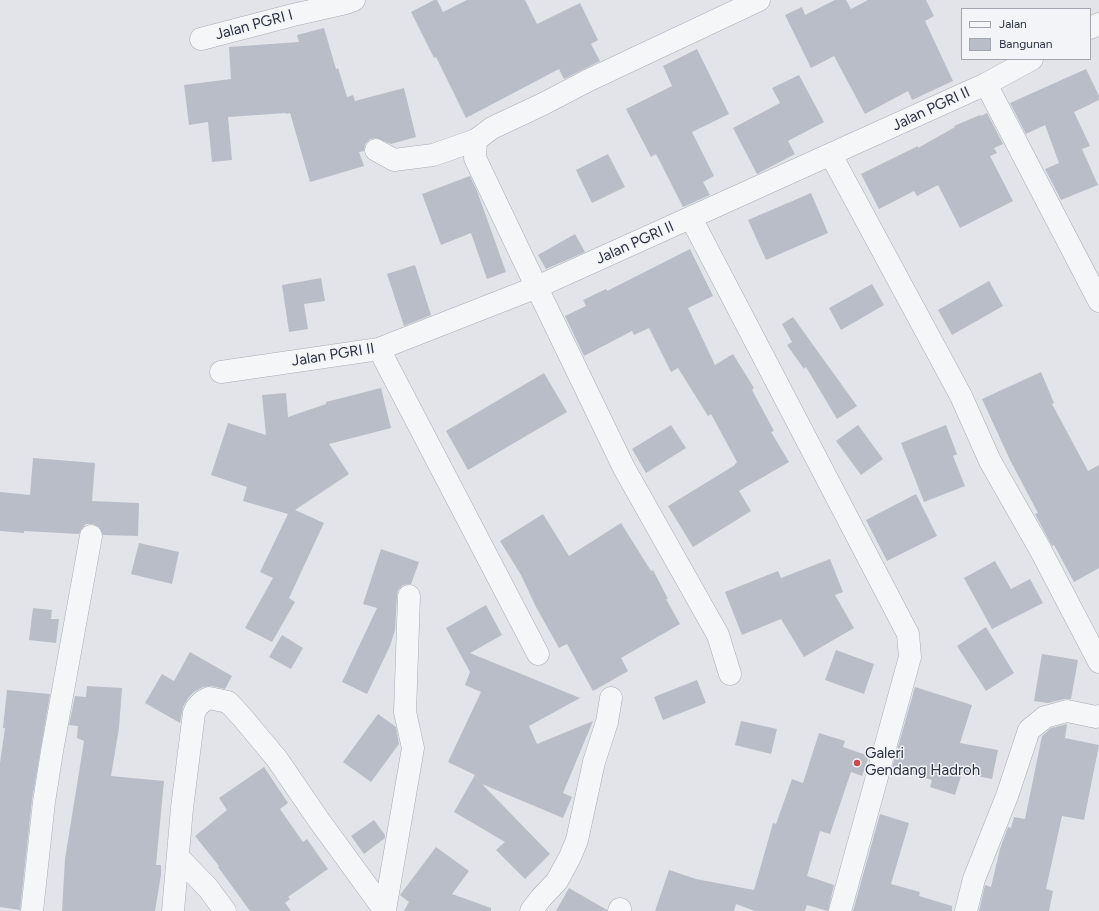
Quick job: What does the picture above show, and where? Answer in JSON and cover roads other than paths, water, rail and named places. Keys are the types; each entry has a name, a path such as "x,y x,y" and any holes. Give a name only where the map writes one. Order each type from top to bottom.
{"street":[{"name":"Jalan PGRI I","path":"201,40 354,0"},
{"path":"376,150 394,160 433,154 476,140 492,128 589,80 759,0"},
{"name":"Jalan PGRI II","path":"221,372 380,349 537,287 986,84 1030,60"},
{"path":"986,84 1099,301"},
{"path":"476,140 475,158 624,468 718,635 730,674"},
{"path":"831,155 961,396 990,461 1040,549 1099,662"},
{"path":"691,218 908,634 910,657 840,911"},
{"path":"380,349 538,654"},
{"path":"32,911 44,802 52,751 92,536"},
{"path":"385,911 413,748 405,712 409,596"},
{"path":"173,911 182,808 194,713 200,704 209,698 228,702 278,759 341,851 385,911"},
{"path":"531,911 557,881 577,840 594,762 607,722 611,698"},
{"path":"966,911 974,879 1007,796 1029,730 1045,717 1067,711 1096,717 1099,716"},
{"path":"178,857 208,888 225,911"}],"place":[{"name":"Galeri Gendang Hadroh","path":"857,763"}]}
